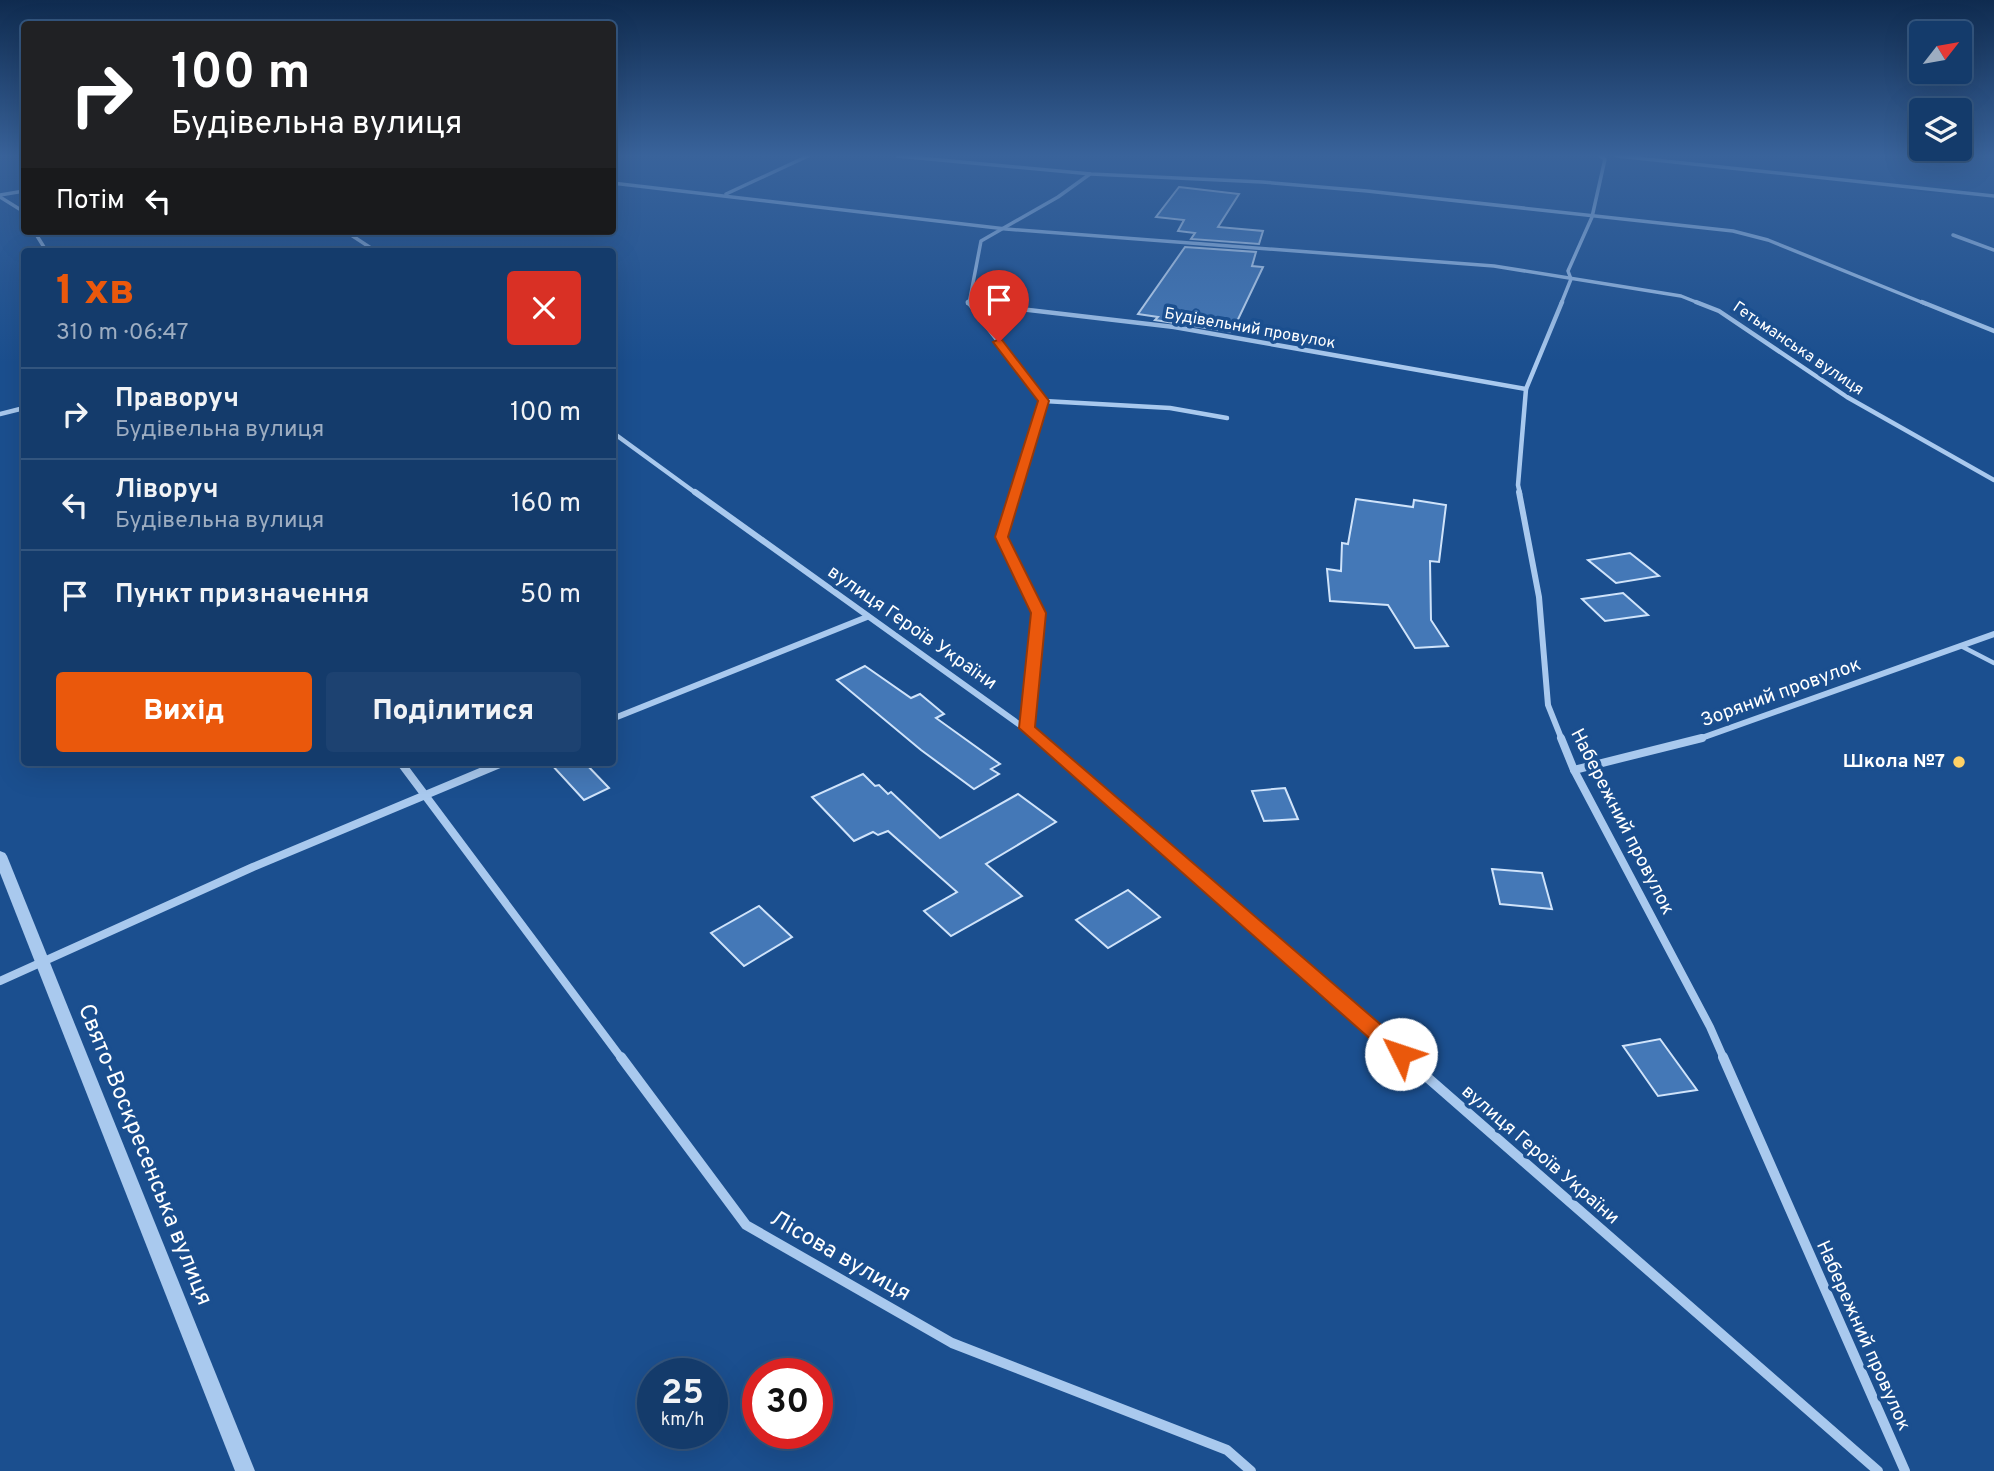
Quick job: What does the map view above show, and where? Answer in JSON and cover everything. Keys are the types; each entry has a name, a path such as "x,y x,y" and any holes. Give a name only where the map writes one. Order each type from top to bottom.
{"street":[{"name":"Гетьманська вулиця","path":"971,225 1494,266 1681,296 1719,311 1847,397 1994,480"},
{"path":"1013,225 981,241 968,303 1044,401 1170,408 1227,418"},
{"name":"Набережний провулок","path":"1589,225 1568,271 1571,279 1526,389 1517,485 1539,597 1548,705 1574,770 1710,1027 1905,1471"},
{"path":"1669,225 1733,231 1768,240 1994,331"},
{"path":"351,235 371,248"},
{"path":"1953,235 1994,250"},
{"name":"Будівельний провулок","path":"968,303 1174,327 1526,389"},
{"path":"1027,728 1038,613 1001,537 1044,401"},
{"path":"0,414 21,409"},
{"name":"вулиця Героїв України","path":"616,435 867,617 1027,728 1878,1471"},
{"path":"616,717 867,617"},
{"name":"Зоряний провулок","path":"1574,770 1701,739 1994,634"},
{"name":"Лісова вулиця","path":"403,766 746,1225 951,1343 1227,1450 1251,1471"},
{"path":"0,981 253,867 494,766"},
{"name":"Свято-Воскресенська вулиця","path":"0,856 245,1471"}],"lane":[{"path":"1961,646 1994,663"}],"building":[{"path":"1181,225 1219,225 1218,227 1263,231 1259,244 1191,239 1195,233 1178,231"},
{"path":"1185,247 1256,252 1252,266 1263,267 1232,332 1155,320 1158,317 1138,314"},
{"path":"1356,499 1413,507 1414,500 1446,505 1439,562 1430,561 1431,620 1448,646 1415,648 1388,605 1330,601 1327,569 1341,571 1342,543 1348,544"},
{"path":"1630,553 1659,576 1616,583 1588,560"},
{"path":"1623,593 1648,615 1605,621 1582,599"},
{"path":"865,666 911,698 920,694 944,714 936,718 1000,764 991,769 999,774 974,789 921,750 837,680"},
{"path":"553,766 588,766 609,788 584,800"},
{"path":"863,774 875,786 879,785 888,794 891,792 940,838 1018,794 1056,822 986,864 1022,896 951,936 924,911 957,892 888,831 878,835 873,832 854,841 812,797"},
{"path":"1285,788 1298,819 1264,821 1252,791"},
{"path":"1492,869 1542,873 1552,909 1500,904"},
{"path":"1128,890 1160,917 1108,948 1076,920"},
{"path":"759,906 792,937 744,966 711,933"},
{"path":"1660,1039 1697,1090 1658,1096 1623,1046"}],"place":[{"name":"Школа №7","path":"1959,762"}],"route":[{"path":"999,342 1044,401 1001,537 1038,613 1027,728 1401,1054"}]}
